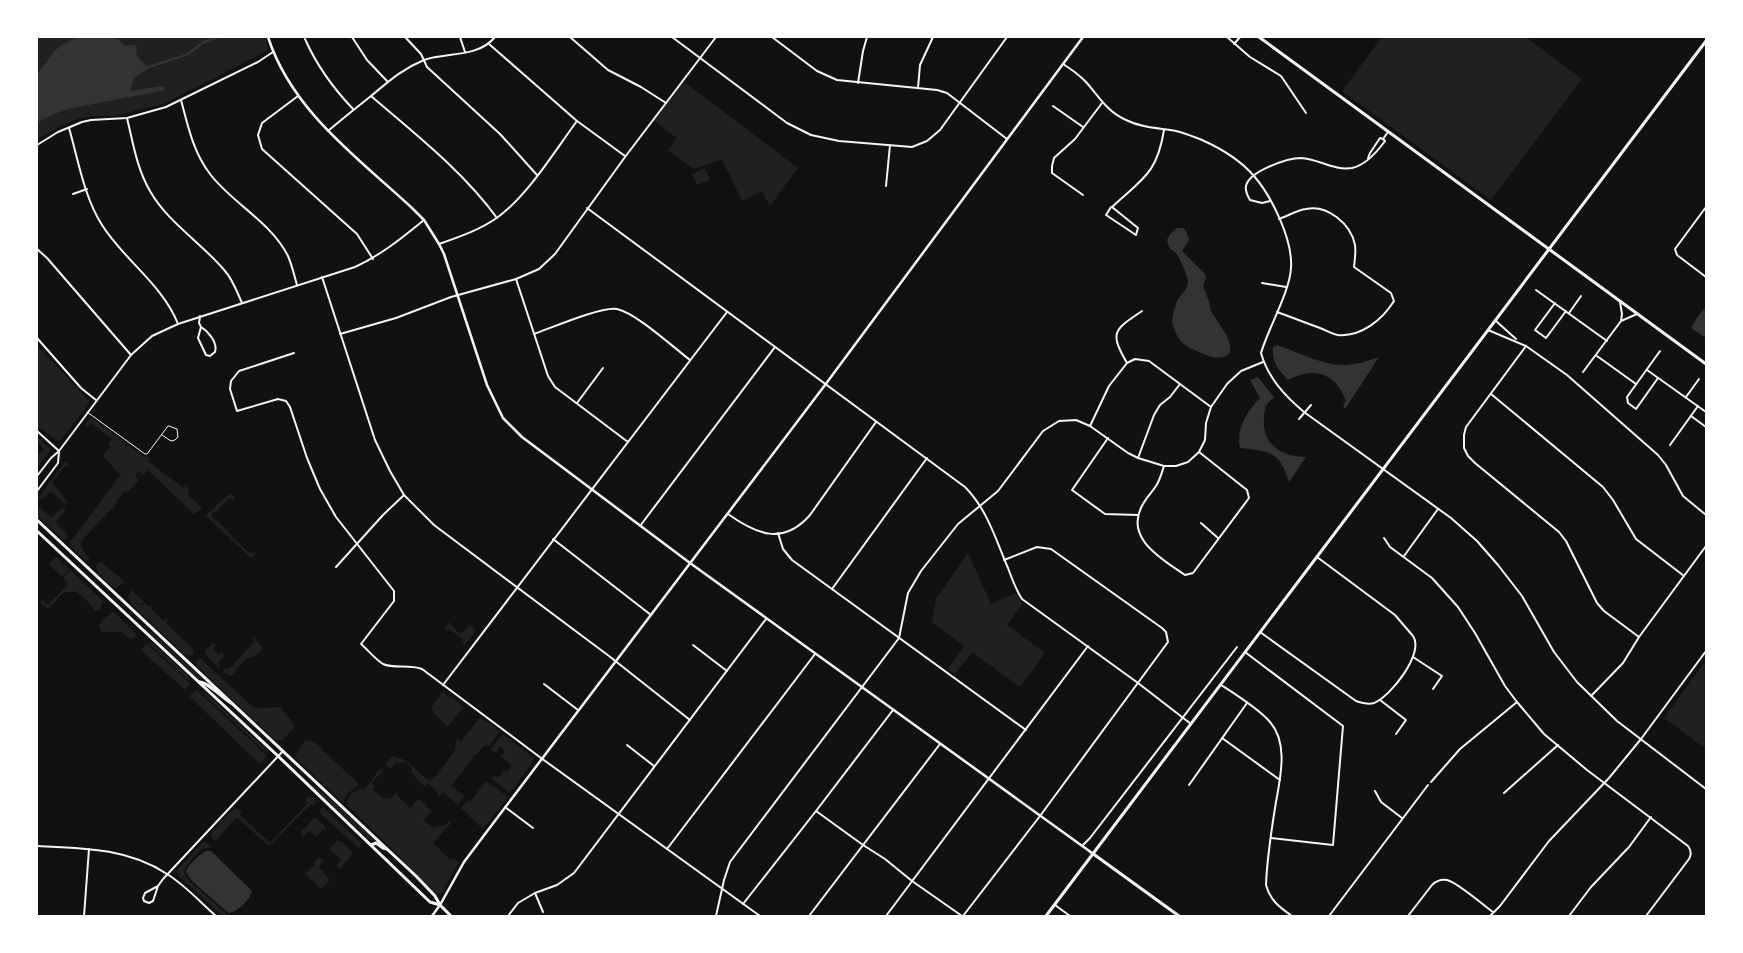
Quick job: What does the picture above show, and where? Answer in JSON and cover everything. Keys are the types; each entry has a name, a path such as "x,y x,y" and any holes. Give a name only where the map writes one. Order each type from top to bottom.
{"main road":[{"path":"1259,37 1389,131 1548,250 1706,364"},
{"path":"1046,916 1706,41"},
{"path":"37,520 388,849 435,896 440,906"},
{"path":"37,531 278,756 430,902 440,906 451,916"},
{"path":"198,682 204,682 223,699 235,705"},
{"path":"371,845 376,843 383,848 388,849"},
{"path":"1092,854 1179,916"}],"street":[{"path":"268,37 273,52 298,96 328,131 424,220 440,244 487,385 503,418 522,437 766,619 1092,854"},
{"path":"352,37 368,60 387,81"},
{"path":"405,37 421,54 427,67 500,134 537,174"},
{"path":"460,37 465,52"},
{"path":"328,131 387,81 401,72 424,60 476,50 489,44 495,37"},
{"path":"570,37 608,70 641,87 666,103"},
{"path":"672,37 787,122 811,135 839,141 912,147 927,141 940,130 1008,37"},
{"path":"340,334 396,318 458,296 516,279 539,269 555,254 587,208 716,37"},
{"path":"772,37 817,71 837,80 918,88 942,92 959,102 1007,139"},
{"path":"858,83 862,51 867,37"},
{"path":"918,88 920,65 933,37"},
{"path":"432,916 440,906 464,862 504,807 728,514 1083,37"},
{"path":"1227,37 1250,56 1281,76 1306,112"},
{"path":"1234,44 1240,37"},
{"path":"305,39 317,64 333,87 353,109"},
{"path":"489,44 577,121 625,157"},
{"path":"37,145 69,127 91,120 127,118 160,109 181,100 273,52"},
{"path":"1063,64 1079,75 1111,112 1141,126 1189,135 1212,145 1234,159 1254,176 1279,218 1290,254 1291,268 1286,287 1260,353 1270,377 1304,412 1438,509 1477,541 1522,596 1543,635 1564,666 1591,696 1617,721 1706,788"},
{"path":"298,96 262,123 258,135 262,149 357,234 373,259"},
{"path":"371,96 466,180 497,218"},
{"path":"181,100 189,131 201,160 219,185 274,237 287,255 297,285"},
{"path":"1082,195 1052,173 1052,166 1054,158 1071,143 1102,103"},
{"path":"1053,106 1083,127"},
{"path":"127,118 137,160 150,192 165,212 225,271 237,290 242,303"},
{"path":"440,244 471,233 497,218 518,200 577,121"},
{"path":"69,127 87,189 96,215 102,226 120,251 143,273 156,289 175,316 178,324"},
{"path":"1112,207 1138,228 1136,235 1106,215 1112,207 1137,186 1148,174 1159,152 1164,130"},
{"path":"1368,160 1370,153 1380,138 1383,138 1389,131"},
{"path":"1270,201 1262,203 1250,200 1246,194 1246,186 1250,179 1272,165 1286,160 1301,158 1321,162 1338,169 1353,168 1368,160 1376,152 1385,141 1383,138"},
{"path":"886,186 890,145"},
{"path":"73,194 87,189"},
{"path":"1706,207 1675,249 1677,255 1706,277"},
{"path":"587,208 965,487 980,506 994,533 1004,560 1022,599 1184,717 1191,724"},
{"path":"1277,312 1337,335 1351,334 1362,331 1377,322 1390,308 1394,301 1391,293 1354,267 1355,244 1350,232 1342,222 1330,213 1318,208 1306,209 1279,218"},
{"path":"37,476 51,458 59,451 131,355 152,336 200,316 355,267 373,259 395,244 424,220"},
{"path":"37,249 47,258 131,355"},
{"path":"322,277 375,440 404,495 434,525 616,661 690,720"},
{"path":"516,279 548,376 555,387 628,442"},
{"path":"1262,283 1286,287"},
{"path":"1536,290 1607,340"},
{"path":"1569,313 1581,296"},
{"path":"1584,372 1621,321 1622,314 1620,302"},
{"path":"1555,303 1535,330 1546,338 1566,311"},
{"path":"534,334 601,310 616,309 634,317 690,360"},
{"path":"1127,363 1117,346 1118,331 1121,326 1142,311"},
{"path":"443,684 516,586 727,312"},
{"path":"1621,321 1636,314"},
{"path":"200,316 199,323 201,328 198,338 206,355 210,356 215,352 216,348 209,332 201,328"},
{"path":"1495,320 1518,342"},
{"path":"1488,330 1526,346 1567,375 1653,450 1666,465 1683,496 1706,515"},
{"path":"37,338 81,388 96,400"},
{"path":"1526,346 1470,420 1464,435 1464,448 1468,456 1559,532 1566,541 1597,603 1604,611 1639,637"},
{"path":"640,526 775,347"},
{"path":"1658,378 1636,409 1628,403 1627,397 1660,351"},
{"path":"294,353 238,371 231,381 230,389 237,411 278,399 286,401 290,407 307,458 320,489 336,517 392,586 394,601 361,644 383,663 388,665 415,666 443,684 541,758 760,916"},
{"path":"1596,355 1636,384"},
{"path":"1090,426 1109,386 1127,363 1135,359 1149,361 1211,407"},
{"path":"716,916 721,889 728,867 734,855 899,638 908,593 921,571 958,524 998,491 1043,431 1059,422 1076,420 1090,426 1128,453 1138,458 1164,466 1176,466 1188,462 1199,452 1204,440 1206,423 1211,407 1227,384 1241,371 1263,362"},
{"path":"577,403 603,368"},
{"path":"1647,370 1706,412"},
{"path":"1686,397 1699,379"},
{"path":"1138,458 1154,414 1160,405 1170,397 1180,384"},
{"path":"1491,394 1603,487 1613,500 1636,539 1643,546 1684,576"},
{"path":"1299,419 1311,405"},
{"path":"1670,445 1698,406"},
{"path":"1691,416 1706,427"},
{"path":"728,514 757,532 772,534 796,528 810,515 876,422"},
{"path":"37,431 59,451"},
{"path":"1108,438 1072,490 1105,514 1138,515"},
{"path":"37,491 58,463 59,451"},
{"path":"1164,466 1157,485 1143,504 1138,515 1139,530 1143,542 1152,552 1185,576 1193,573 1249,498 1247,490 1199,452"},
{"path":"832,589 927,458"},
{"path":"336,567 383,515 404,495"},
{"path":"1404,556 1438,509"},
{"path":"1201,523 1218,538"},
{"path":"778,533 787,556 1026,730"},
{"path":"1384,538 1390,547 1432,578 1458,607 1475,633 1505,686 1544,734 1588,770 1688,846 1691,856 1646,916"},
{"path":"553,539 651,615"},
{"path":"1591,696 1623,663 1639,637 1706,546"},
{"path":"816,811 885,859 912,882 963,916 1040,816 1166,646 1168,637 1162,628 1051,549 1037,547 1004,560"},
{"path":"1260,632 1356,701 1370,704 1380,700 1391,690 1406,671 1413,657 1416,640 1399,620 1317,557"},
{"path":"508,916 518,903 535,893 557,885 574,874 766,619"},
{"path":"693,645 728,671"},
{"path":"886,916 990,779 1088,646"},
{"path":"1082,846 1090,838 1237,647"},
{"path":"1490,916 1500,906 1549,841 1604,782 1641,739 1706,651"},
{"path":"1245,652 1343,726 1333,845 1271,838"},
{"path":"667,849 816,654"},
{"path":"1413,657 1442,676 1433,689"},
{"path":"544,684 578,710"},
{"path":"1221,685 1247,703 1270,722 1276,732 1281,753 1280,780 1266,884 1269,894 1279,907 1292,916"},
{"path":"1380,700 1406,720 1396,734"},
{"path":"1431,782 1460,749 1517,702"},
{"path":"1189,785 1247,703"},
{"path":"743,904 893,710"},
{"path":"1222,738 1280,780"},
{"path":"809,916 940,744"},
{"path":"627,745 654,766"},
{"path":"1504,793 1558,746"},
{"path":"158,886 145,893 143,896 144,901 148,903 153,901 158,886 168,874 283,751"},
{"path":"1329,916 1428,785"},
{"path":"1375,791 1381,802 1402,818"},
{"path":"504,807 533,828"},
{"path":"1569,916 1591,887 1629,847 1651,817"},
{"path":"37,846 89,849 118,853 138,859 168,874 216,916"},
{"path":"84,916 89,849"},
{"path":"1408,916 1432,885 1442,880 1453,882 1493,912"},
{"path":"535,893 543,912"},
{"path":"1054,905 1070,916"}],"lane":[{"path":"87,412 145,454 147,454 168,426 171,425 176,429 178,437 171,441 162,435"}],"shaded area":[{"path":"37,37 265,37 268,49 267,51 163,104 114,116 93,116 74,120 49,132 37,140"},
{"path":"78,37 112,37 119,40 125,46 135,45 137,46 136,52 138,58 147,66 186,54 204,40 220,37 203,44 189,55 147,69 134,78 130,90 132,91 161,86 165,88 165,90 68,109 54,114 37,123 37,75 54,51 65,43"},
{"path":"1382,37 1526,37 1582,79 1491,200 1342,91"},
{"path":"683,81 798,168 770,206 762,191 742,201 722,160 693,169 668,150 677,138 653,120"},
{"path":"705,168 710,180 697,185 692,174"},
{"path":"1177,228 1183,228 1186,231 1189,240 1182,251 1205,274 1206,278 1203,286 1211,311 1227,336 1230,345 1230,353 1226,356 1218,358 1187,347 1179,339 1173,325 1172,317 1177,301 1188,283 1186,273 1180,260 1177,254 1170,248 1167,240 1170,234"},
{"path":"1706,307 1706,338 1691,328 1698,316"},
{"path":"37,345 89,401 89,404 59,442 37,426"},
{"path":"1277,345 1319,361 1343,365 1379,357 1345,409 1343,405 1346,401 1342,391 1330,378 1315,373 1307,373 1288,380 1278,369 1274,361 1273,347"},
{"path":"1258,377 1274,397 1265,409 1264,428 1266,436 1276,448 1282,452 1289,455 1306,457 1289,482 1282,464 1272,454 1259,450 1240,448 1239,440 1241,427 1247,414 1260,398 1250,380"},
{"path":"91,417 141,455 150,458 149,462 184,488 186,486 190,491 187,494 202,508 194,514 148,470 143,475 139,472 135,476 139,480 127,493 125,491 116,501 117,503 81,541 82,549 90,559 86,561 70,546 69,542 120,475 103,456 111,446 108,444 112,439 91,423 87,427 84,426"},
{"path":"37,439 40,439 51,450 37,468 37,456 44,449 37,442"},
{"path":"65,462 68,463 69,466 64,467 52,483 68,502 63,506 64,503 51,491 41,500 38,498"},
{"path":"230,493 235,499 233,500 230,497 215,513 214,512 211,515 248,552 254,553 260,548 251,558 206,516 204,517"},
{"path":"39,507 51,517 63,508 66,510 56,522 68,536 65,541 37,516 37,509"},
{"path":"968,553 991,604 1015,593 1023,603 1007,625 1045,653 1020,687 972,652 955,674 948,669 964,646 932,622 936,599"},
{"path":"56,557 69,569 62,577 49,564"},
{"path":"101,562 125,582 116,588 106,582 98,572 96,565"},
{"path":"70,570 103,601 99,610 95,611 77,592 64,592 48,609 40,602 43,599 46,604 49,604 68,584 63,578"},
{"path":"134,588 133,592 144,602 141,605 135,602 134,603 141,606 145,603 149,607 152,605 151,609 164,621 166,618 168,620 166,623 192,648 194,652 192,656 185,655 131,604 128,596"},
{"path":"113,611 137,635 135,638 130,639 122,632 103,632 100,630 99,624"},
{"path":"455,616 450,624 460,634 463,631 464,632 469,625 476,630 465,645 462,643 464,640 449,629 447,631 444,629"},
{"path":"146,628 202,679 199,679 145,629"},
{"path":"254,638 262,647 262,650 259,653 258,652 256,656 244,661 231,676 224,673 223,671 225,668 229,669 254,642 252,639"},
{"path":"150,642 184,672 190,681 148,643"},
{"path":"146,643 190,683 185,690 145,654 142,649"},
{"path":"213,643 216,645 213,649 219,655 221,652 225,655 218,663 220,666 219,668 205,654 206,650"},
{"path":"200,658 252,706 257,708 280,707 294,724 294,728 283,740 275,740 199,668 196,662"},
{"path":"1706,660 1706,749 1664,718"},
{"path":"196,689 267,756 260,764 190,697"},
{"path":"198,689 205,692 266,749 269,755"},
{"path":"444,692 450,698 452,697 464,706 448,727 434,713 431,707 441,695 440,693"},
{"path":"480,717 500,731 490,745 484,746 476,755 474,754 472,757 473,758 451,786 464,796 458,805 443,792 439,797 438,793 428,783 425,787 414,776 411,771 412,768 405,761 403,763 396,763 390,769 386,765 386,763 393,756 405,760 429,781 437,775 455,750 456,740 459,739 461,742"},
{"path":"503,734 534,758 533,762 510,793 492,779 494,776 498,778 504,770 507,772 512,765 499,755 502,755 505,751 500,747 497,751 498,754 490,750"},
{"path":"305,740 314,742 359,784 347,794 343,803 296,758 295,756"},
{"path":"382,769 383,771 372,782 375,786 372,789 384,799 387,797 390,799 397,792 397,795 410,808 419,799 432,811 423,820 434,828 444,826 449,821 451,823 433,843 450,860 454,858 459,862 441,894 435,894 348,806 348,799 350,796 358,790 365,789 379,770"},
{"path":"486,781 508,797 483,829 461,808 468,800 471,801"},
{"path":"313,785 332,800 375,840 370,840 312,786"},
{"path":"309,796 317,802 313,806 311,804 269,846 237,817 216,840 219,844 211,837 221,821 236,808 242,812 240,815 270,843 308,803 305,800"},
{"path":"323,807 361,843 359,848 320,813 320,810"},
{"path":"315,817 324,825 326,831 323,829 316,837 309,831 303,837 300,833"},
{"path":"337,841 342,842 353,853 340,869 336,866 341,860 329,849"},
{"path":"205,842 212,847 201,849 186,866 184,873 187,879 229,916 222,916 177,874 178,869 201,844"},
{"path":"207,851 211,851 252,891 240,908 232,912 229,913 225,910 192,881 186,872 194,860"},
{"path":"319,857 324,861 319,867 330,880 321,889 305,874 315,864 314,862"}]}
